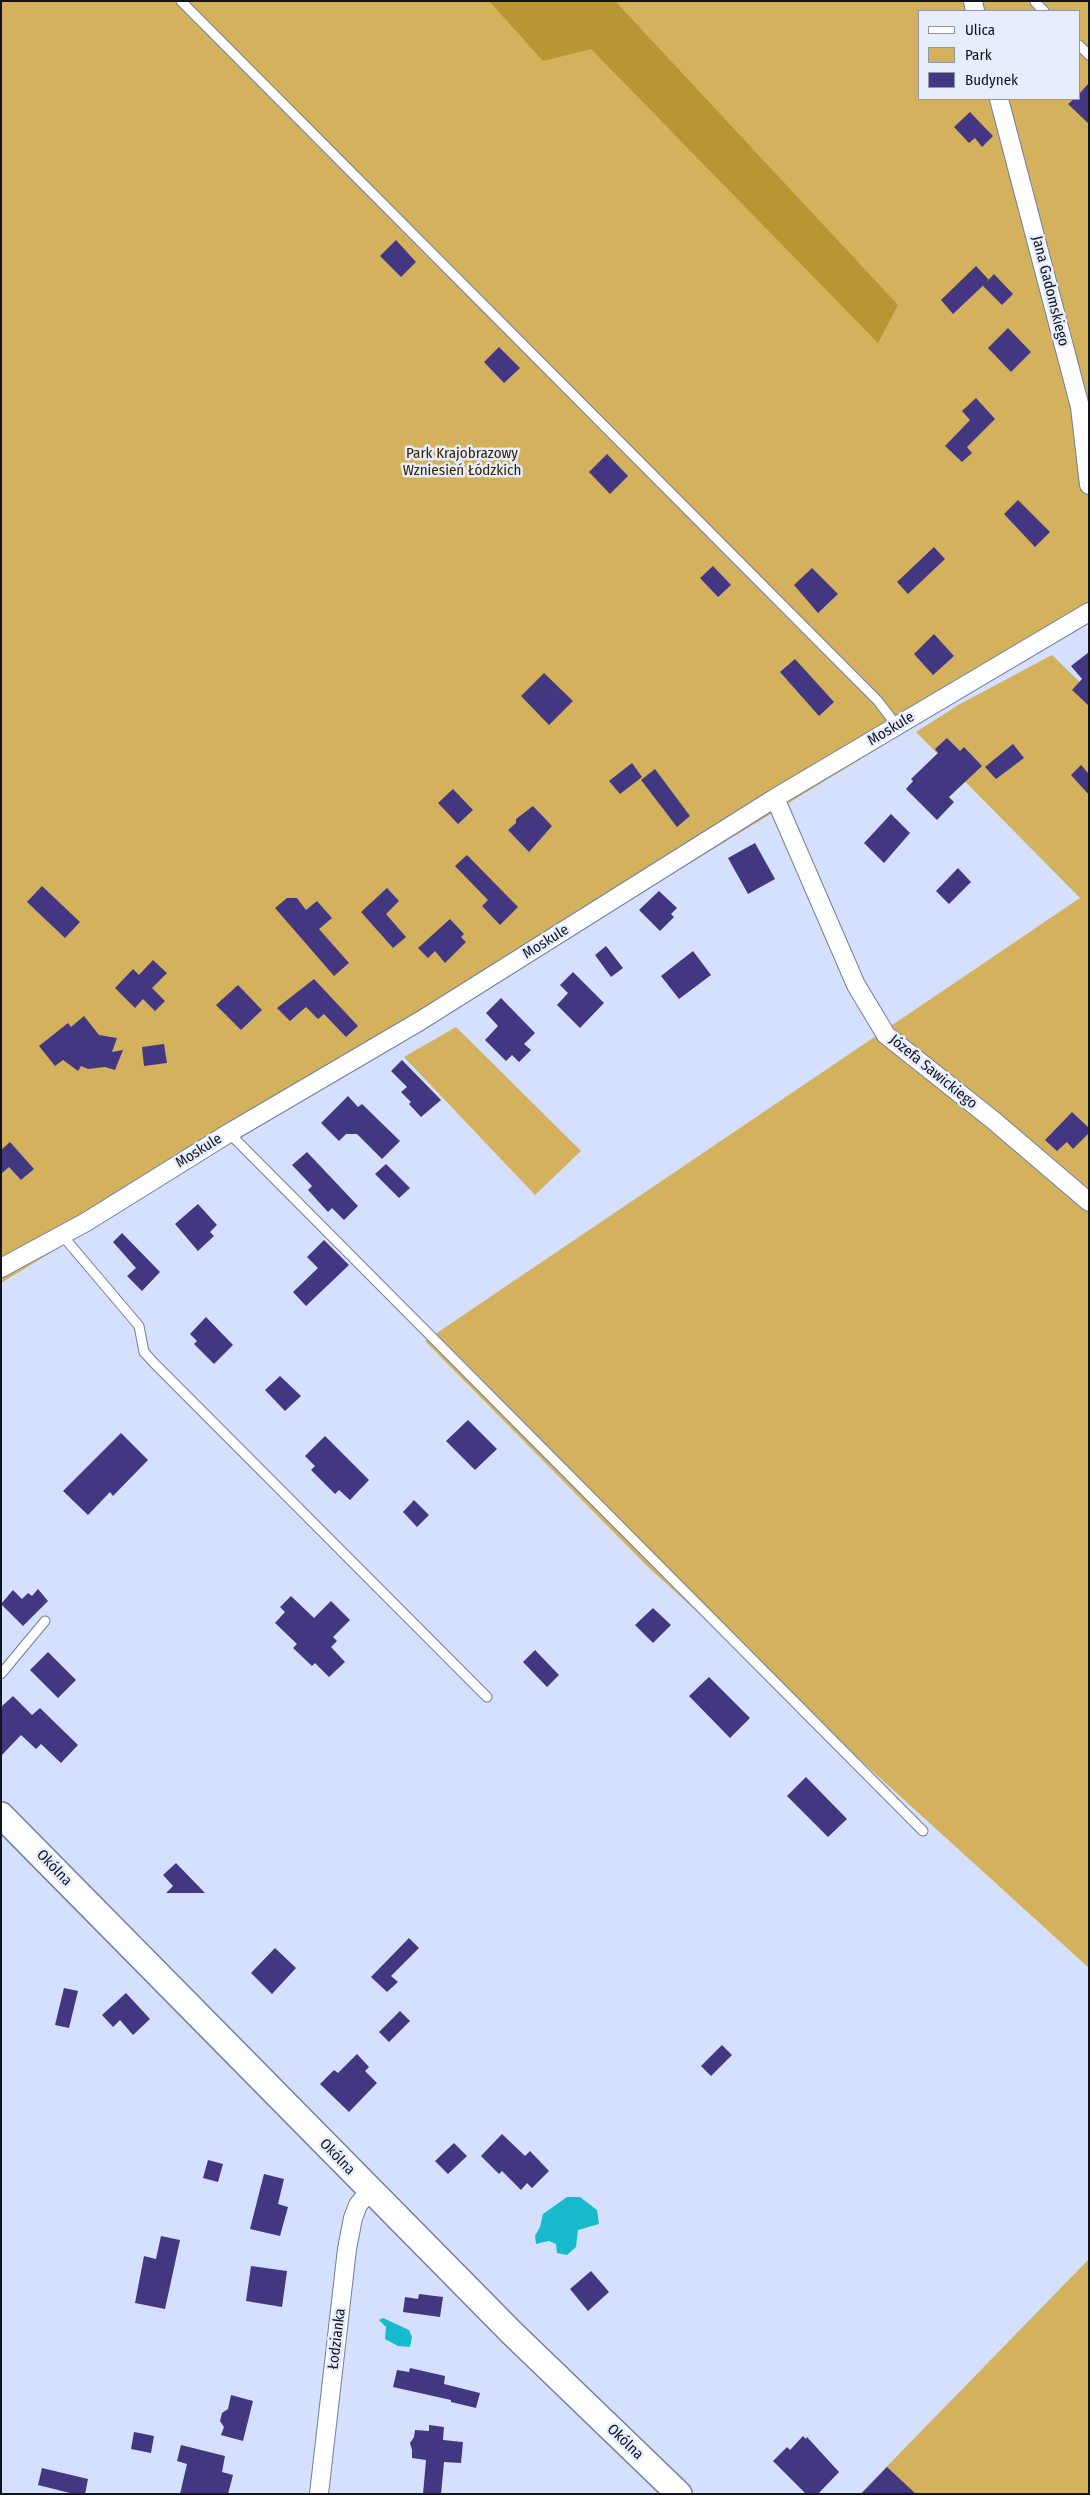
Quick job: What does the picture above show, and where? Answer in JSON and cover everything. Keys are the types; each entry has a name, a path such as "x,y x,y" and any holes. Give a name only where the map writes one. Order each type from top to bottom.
{"street":[{"name":"Jana Gadomskiego","path":"999,100 1080,407 1089,485"},
{"name":"Moskule","path":"1,1268 62,1235 229,1133 420,1021 775,798 1089,612"},
{"name":"Józefa Sawickiego","path":"775,798 856,986 886,1035 993,1120 1089,1202"},
{"name":"Okólna","path":"1,1815 512,2333 679,2494"},
{"name":"Łodzianka","path":"319,2494 347,2249 353,2218 358,2205 370,2190"}],"lane":[{"path":"181,1 878,701 897,726"},
{"path":"1080,46 1089,55"},
{"path":"229,1133 923,1831"},
{"path":"62,1235 139,1326 144,1352 154,1363 487,1697"},
{"path":"1,1674 46,1621"}],"green space":[{"name":"Park Krajobrazowy Wzniesień Łódzkich","path":"1,1 1089,1 1089,620 1,1283"},
{"path":"1052,655 1089,691 1089,1968 648,1567 425,1341 1080,898 916,732 960,704"},
{"path":"456,1027 581,1151 535,1195 404,1057"},
{"path":"1089,2259 1089,2494 860,2494"}],"shaded area":[{"path":"489,1 615,1 898,305 878,343 591,49 543,61"}],"water":[{"path":"567,2197 580,2197 597,2210 599,2224 578,2230 576,2247 567,2255 557,2253 556,2244 549,2241 536,2244 535,2236 540,2227 543,2214"},
{"path":"383,2318 409,2330 412,2337 410,2347 398,2346 385,2339 386,2327 379,2320"}],"building":[{"path":"1089,83 1089,124 1068,104 1073,100 1080,100 1080,93"},
{"path":"970,112 993,136 982,147 975,138 969,143 954,127"},
{"path":"396,240 416,262 401,277 380,256"},
{"path":"976,266 989,280 953,314 941,300"},
{"path":"994,274 1013,294 1002,305 983,286"},
{"path":"1008,328 1031,352 1011,372 988,348"},
{"path":"499,347 520,368 504,383 484,362"},
{"path":"976,398 995,419 967,447 972,453 962,462 945,446 970,420 962,411"},
{"path":"607,454 628,476 610,494 589,472"},
{"path":"1018,500 1050,532 1035,547 1004,514"},
{"path":"934,547 945,559 908,594 897,582"},
{"path":"713,566 731,585 718,597 700,578"},
{"path":"812,568 838,594 818,613 794,585"},
{"path":"934,634 954,656 933,675 914,654"},
{"path":"1089,652 1089,706 1072,690 1082,679 1071,666"},
{"path":"795,659 834,702 819,716 780,672"},
{"path":"544,673 573,701 549,725 521,696"},
{"path":"947,738 960,751 964,747 982,766 949,797 954,802 937,820 906,789 913,781 911,779 938,753 935,749"},
{"path":"1013,744 1024,758 996,779 985,767"},
{"path":"632,763 642,777 620,794 609,781"},
{"path":"1081,765 1089,774 1089,795 1071,775"},
{"path":"655,769 690,816 677,827 641,780"},
{"path":"453,789 473,810 458,824 438,803"},
{"path":"533,806 552,826 529,852 508,830 516,823 516,819"},
{"path":"891,814 910,833 884,863 864,843"},
{"path":"755,843 775,879 748,894 728,858"},
{"path":"467,855 518,907 500,925 482,906 488,900 455,866"},
{"path":"958,868 971,882 949,904 936,891"},
{"path":"42,886 80,922 65,938 27,902"},
{"path":"387,888 399,901 386,914 406,937 393,948 361,912"},
{"path":"659,891 677,908 671,914 674,917 660,931 639,910"},
{"path":"287,898 297,898 306,910 317,901 332,918 319,929 349,963 334,976 275,908"},
{"path":"450,919 464,934 461,937 466,942 445,963 435,951 428,958 418,948"},
{"path":"606,946 623,968 611,977 595,955"},
{"path":"693,951 711,975 679,999 661,976"},
{"path":"153,960 167,973 152,988 165,1001 155,1011 143,999 135,1008 115,988 133,969 139,975"},
{"path":"573,972 604,1003 580,1028 557,1005 568,993 560,985"},
{"path":"314,979 358,1026 346,1037 324,1014 318,1019 306,1007 290,1021 277,1008"},
{"path":"238,985 262,1010 241,1030 216,1005"},
{"path":"501,998 535,1033 524,1044 531,1050 519,1062 512,1055 506,1061 485,1040 498,1026 486,1013"},
{"path":"84,1016 99,1035 117,1038 112,1052 123,1050 115,1070 105,1067 88,1069 81,1066 78,1071 63,1060 55,1066 39,1046 68,1023 71,1027"},
{"path":"164,1044 167,1063 144,1066 142,1047"},
{"path":"402,1060 441,1100 421,1117 409,1104 411,1102 401,1092 407,1087 391,1071"},
{"path":"348,1096 358,1107 362,1104 400,1141 382,1159 357,1134 346,1134 339,1141 321,1123"},
{"path":"1072,1112 1089,1128 1089,1133 1073,1149 1067,1142 1057,1151 1045,1140"},
{"path":"10,1142 34,1169 21,1180 9,1167 1,1174 1,1150"},
{"path":"307,1152 358,1206 344,1220 332,1208 328,1212 308,1190 312,1186 292,1165"},
{"path":"386,1164 410,1188 399,1198 375,1174"},
{"path":"198,1204 217,1225 210,1232 214,1236 198,1251 175,1224"},
{"path":"122,1233 160,1272 142,1291 127,1276 136,1268 113,1242"},
{"path":"324,1240 349,1265 306,1306 293,1292 318,1268 307,1257"},
{"path":"206,1317 233,1345 214,1364 194,1344 197,1341 190,1334"},
{"path":"280,1376 301,1396 285,1411 265,1390"},
{"path":"468,1420 497,1449 475,1470 446,1441"},
{"path":"121,1433 148,1460 113,1496 110,1492 88,1515 63,1491"},
{"path":"325,1436 369,1480 350,1500 339,1490 335,1494 311,1470 315,1466 305,1456"},
{"path":"414,1500 429,1515 417,1527 403,1512"},
{"path":"38,1589 48,1601 23,1626 1,1604 13,1590 22,1599 28,1593 32,1596"},
{"path":"291,1596 314,1618 331,1601 350,1620 333,1637 337,1641 331,1647 345,1662 329,1677 315,1663 312,1666 293,1648 297,1644 275,1623 285,1612 280,1607"},
{"path":"653,1608 671,1625 653,1643 635,1625"},
{"path":"535,1650 559,1675 547,1687 523,1662"},
{"path":"48,1652 76,1680 58,1698 30,1670"},
{"path":"709,1677 750,1718 730,1738 689,1696"},
{"path":"13,1696 32,1715 40,1708 78,1745 61,1763 41,1744 36,1749 21,1735 1,1756 1,1707"},
{"path":"806,1777 847,1819 828,1837 787,1796"},
{"path":"176,1863 205,1893 166,1893 173,1886 163,1875"},
{"path":"409,1938 419,1948 391,1976 398,1982 387,1992 371,1977"},
{"path":"275,1948 296,1968 272,1994 251,1973"},
{"path":"64,1988 78,1991 69,2028 55,2025"},
{"path":"126,1993 150,2019 133,2035 120,2020 113,2027 102,2015"},
{"path":"400,2011 410,2021 389,2042 379,2032"},
{"path":"722,2045 732,2055 711,2076 701,2066"},
{"path":"357,2054 369,2067 365,2071 377,2083 349,2112 320,2084 334,2070 338,2073"},
{"path":"502,2134 525,2156 530,2151 549,2171 532,2188 527,2183 521,2190 502,2171 499,2174 481,2156"},
{"path":"454,2143 467,2156 448,2174 435,2161"},
{"path":"208,2160 223,2164 218,2182 203,2178"},
{"path":"264,2174 284,2179 278,2204 288,2207 280,2236 250,2229"},
{"path":"161,2236 180,2240 165,2309 135,2303 144,2256 156,2259"},
{"path":"251,2266 287,2271 282,2307 246,2301"},
{"path":"591,2271 609,2292 588,2311 570,2289"},
{"path":"419,2294 443,2297 440,2317 403,2312 405,2297 418,2299"},
{"path":"410,2368 445,2376 444,2384 480,2393 476,2408 451,2402 451,2400 393,2387 397,2370 409,2372"},
{"path":"231,2395 253,2401 243,2441 221,2435 224,2427 220,2421 222,2413 228,2409"},
{"path":"429,2425 444,2427 443,2440 463,2442 461,2463 444,2462 441,2494 423,2494 426,2460 412,2458 410,2443 414,2437 415,2430 429,2431"},
{"path":"134,2432 154,2436 151,2453 131,2449"},
{"path":"803,2436 806,2439 807,2437 839,2472 818,2494 806,2494 773,2461 787,2447 790,2450"},
{"path":"181,2445 225,2456 222,2472 233,2475 228,2494 180,2494 187,2464 177,2461"},
{"path":"887,2467 916,2494 861,2494"},
{"path":"42,2468 88,2479 85,2494 74,2494 38,2485"}]}
